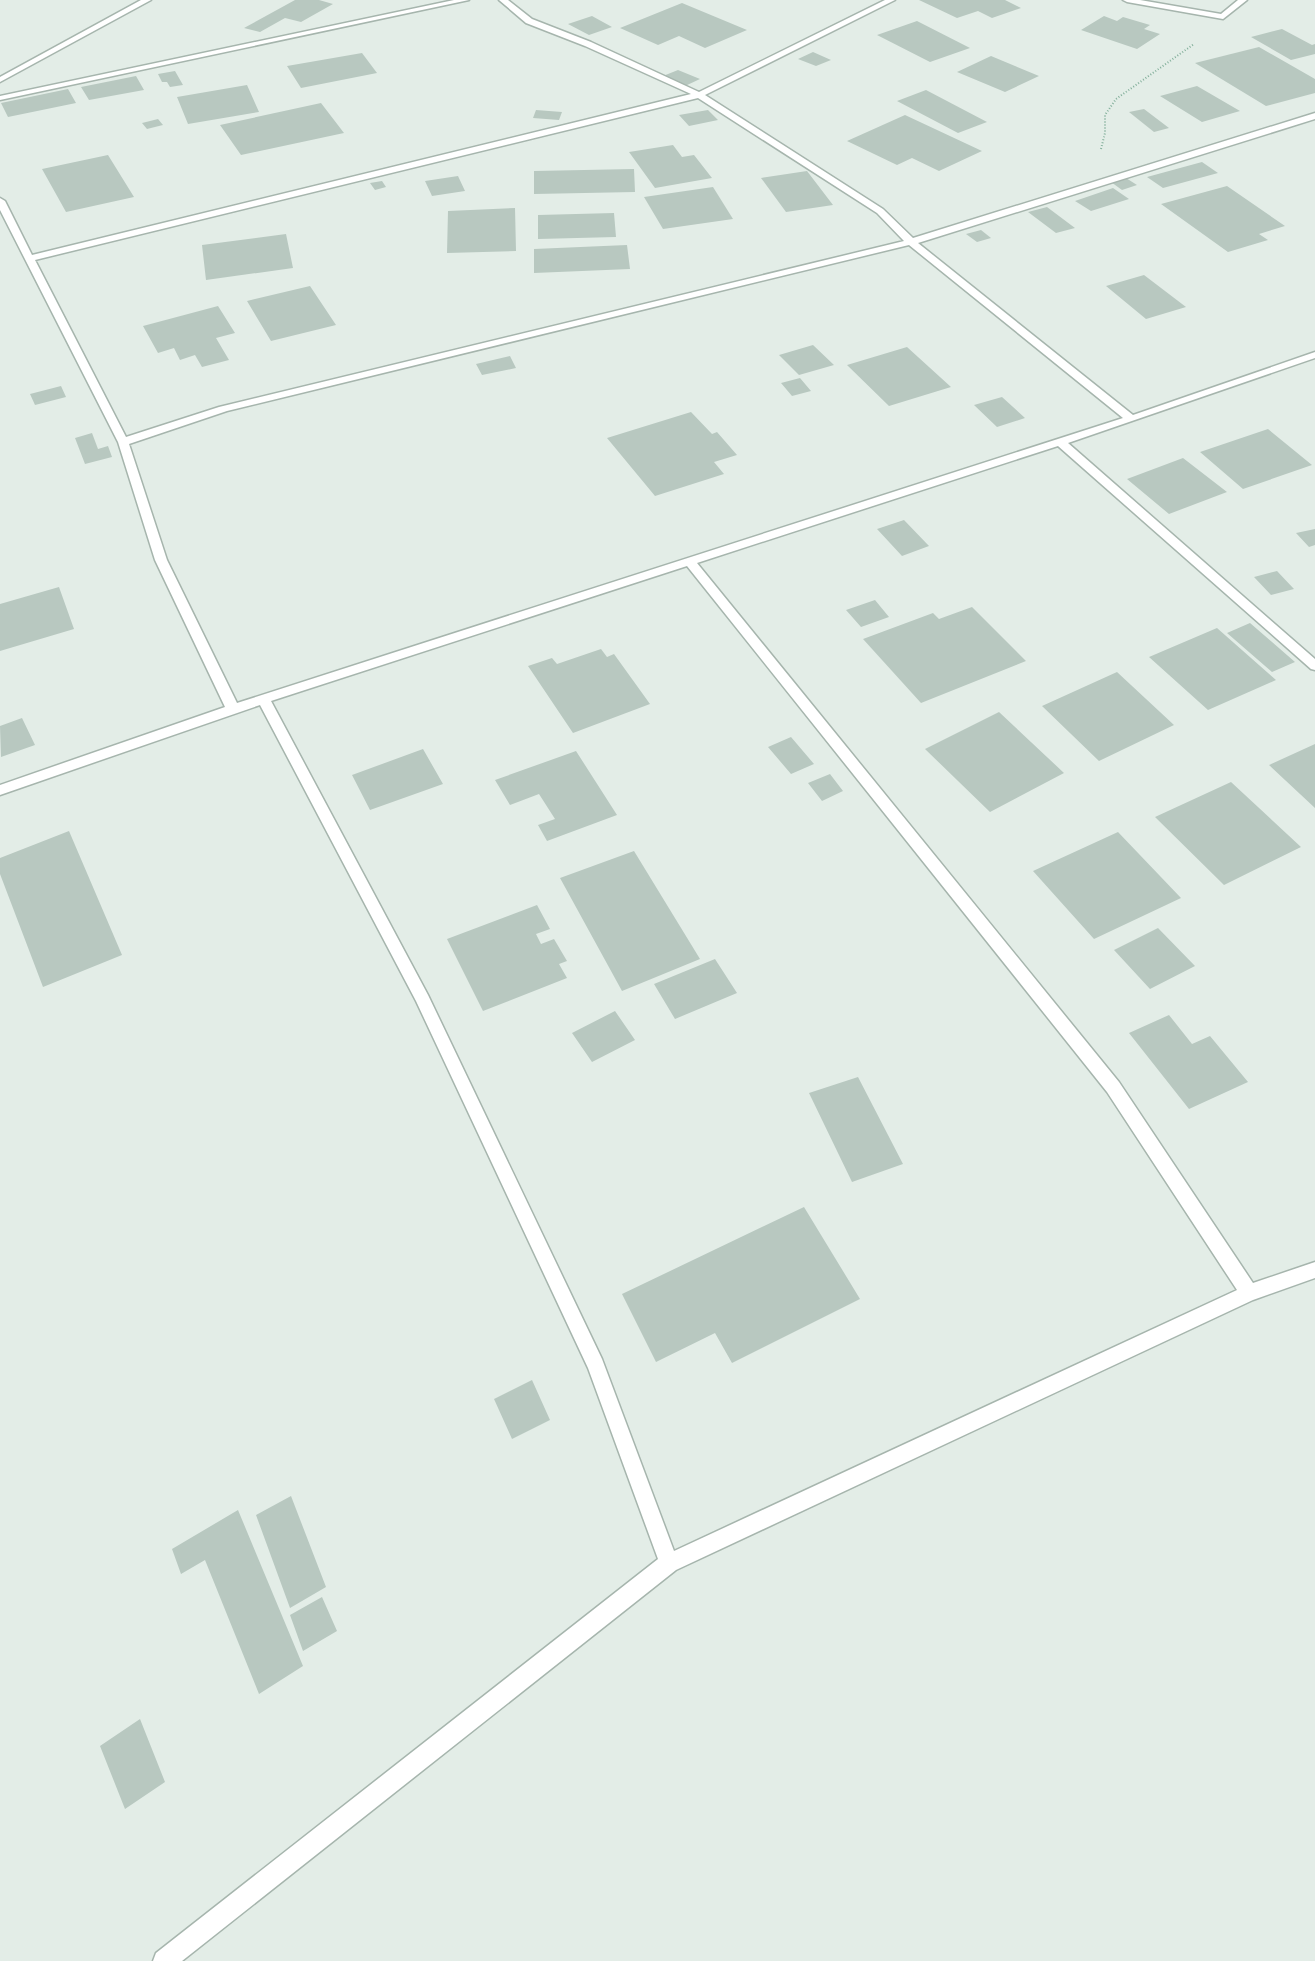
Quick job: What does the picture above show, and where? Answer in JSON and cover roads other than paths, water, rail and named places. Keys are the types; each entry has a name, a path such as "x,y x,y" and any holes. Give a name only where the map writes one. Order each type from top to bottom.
{"street":[{"path":"0,80 146,0"},
{"path":"0,98 465,0"},
{"path":"503,0 529,22 588,44 699,95 880,211 911,242 1130,419"},
{"path":"29,259 699,95 891,0"},
{"path":"1127,0 1223,17 1243,0"},
{"path":"123,442 223,409 911,242 1315,116"},
{"path":"0,201 123,442 160,560 232,709"},
{"path":"0,790 232,709 1130,419 1315,355"},
{"path":"1060,441 1315,666"},
{"path":"689,561 1113,1087 1249,1293"},
{"path":"263,699 423,999 592,1356 669,1563"},
{"path":"164,1961 669,1563 1249,1293 1315,1270"}]}
